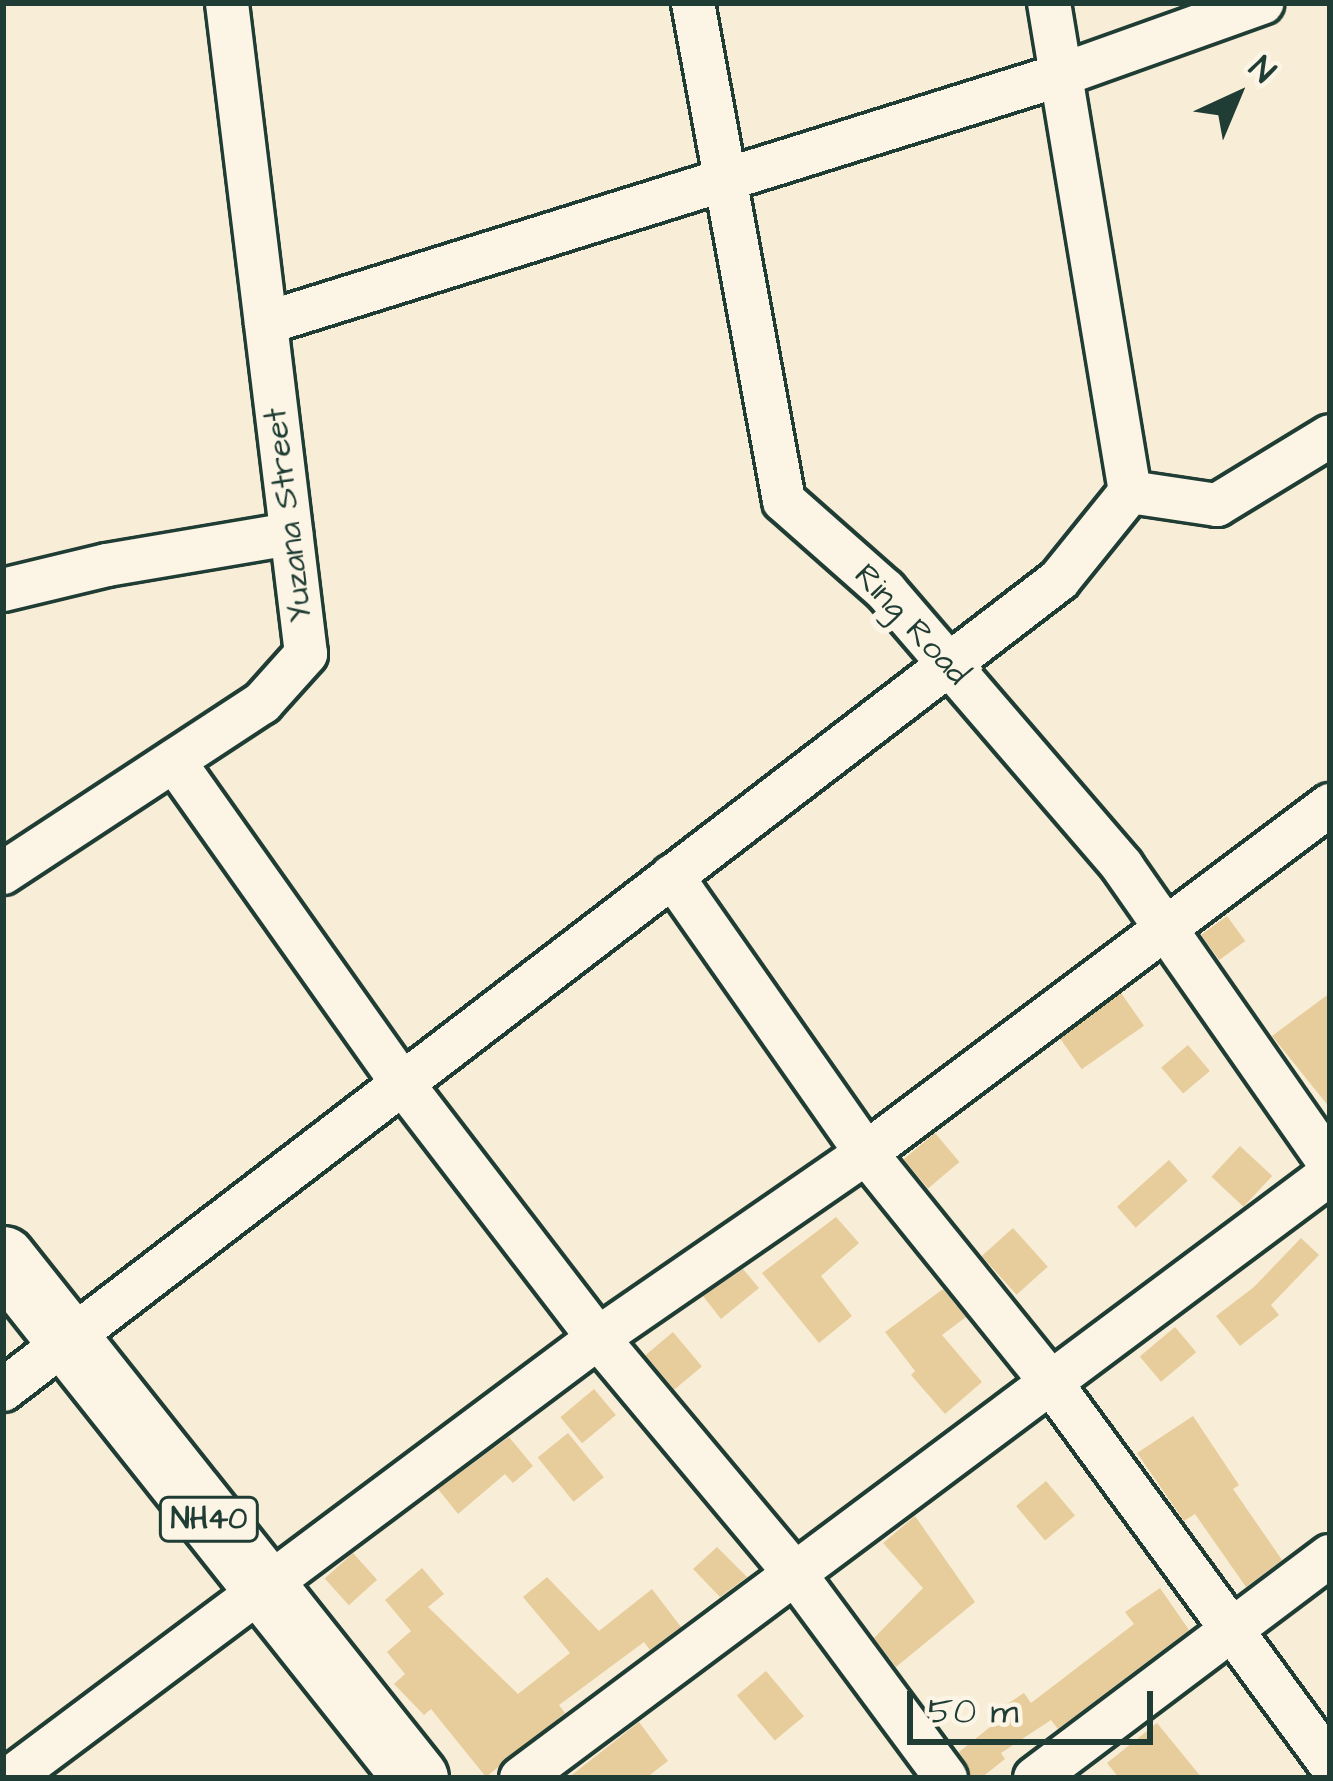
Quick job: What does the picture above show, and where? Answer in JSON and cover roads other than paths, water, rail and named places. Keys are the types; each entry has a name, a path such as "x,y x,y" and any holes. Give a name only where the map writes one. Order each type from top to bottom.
{"highway":[{"name":"NH40","path":"3,1258 416,1778"}],"street":[{"name":"Yuzana Street","path":"3,873 262,703 306,654 227,3"},
{"name":"Ring Road","path":"693,3 784,501 885,590 1122,866 1330,1163"},
{"path":"3,1390 1058,580 1130,492 1049,3"},
{"path":"266,323 1060,75 1262,3"},
{"path":"1130,492 1217,505 1330,436"},
{"path":"3,590 107,565 291,534"},
{"path":"174,760 403,1084 598,1338 793,1571 946,1778"},
{"path":"10,1778 265,1592 598,1338 866,1153 1330,806"},
{"path":"672,876 866,1153 1049,1380 1330,1764"},
{"path":"521,1778 1330,1174"},
{"path":"1035,1778 1330,1556"}]}
